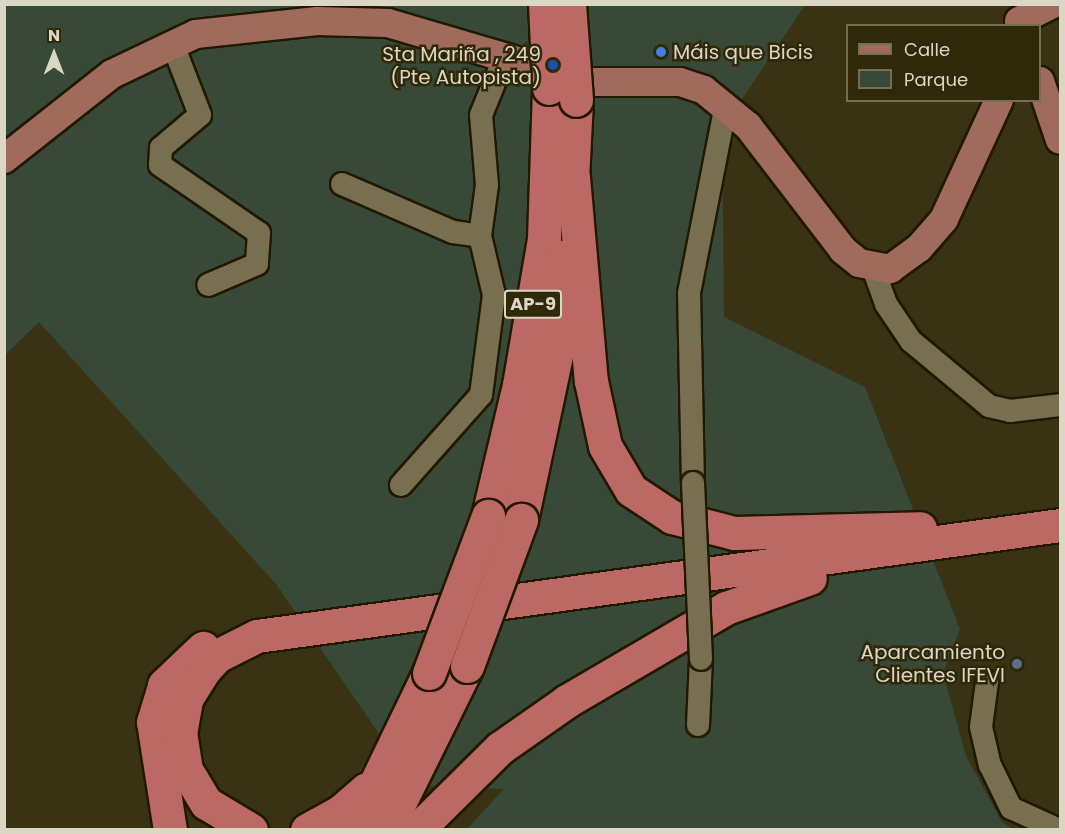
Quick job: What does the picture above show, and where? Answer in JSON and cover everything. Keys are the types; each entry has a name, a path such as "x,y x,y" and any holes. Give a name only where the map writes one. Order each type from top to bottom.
{"highway":[{"name":"AP-9","path":"386,830 467,666 521,520 560,336 573,177 563,94 545,4"},
{"name":"AP-9","path":"353,830 429,673 488,516 519,385 544,239 563,94 569,4"},
{"path":"573,177 591,381 605,446 631,490 672,517 734,533 1060,523"},
{"path":"417,830 500,748 646,652 726,608 774,588 963,542 1060,523"},
{"path":"170,830 153,722 164,685 219,633 297,611 714,560 904,529"},
{"path":"251,830 206,803 186,770 180,734 193,685 217,656 236,645 277,632 963,542"},
{"path":"307,830 340,812 379,777"}],"main road":[{"path":"1017,17 1052,4"},
{"path":"6,157 104,80 173,45 213,30 268,30 352,19 427,33 503,61 588,82 680,82 726,105 843,250 873,268 903,262 944,219 998,102"},
{"path":"1041,84 1060,140"}],"street":[{"path":"173,45 200,115 161,148 160,165 259,233 257,264 208,285"},
{"path":"400,485 481,395 495,295 480,236 487,185 481,115 503,61"},
{"path":"698,725 701,659 693,483 689,294 726,105"},
{"path":"342,184 453,232 480,236"},
{"path":"873,268 886,304 910,341 989,406 1010,411 1060,405"},
{"path":"987,682 981,727 990,765 1011,808 1059,830"}],"green space":[{"path":"5,5 805,5 722,129 724,317 865,387 960,629 943,673 966,756 1002,822 1013,829 467,829 504,789 353,783 380,735 276,584 39,322 5,355"}],"place":[{"name":"Máis que Bicis","path":"661,52"},
{"name":"Sta Mariña , 249 (Pte Autopista)","path":"553,65"},
{"name":"Aparcamiento Clientes IFEVI","path":"1017,664"}]}
